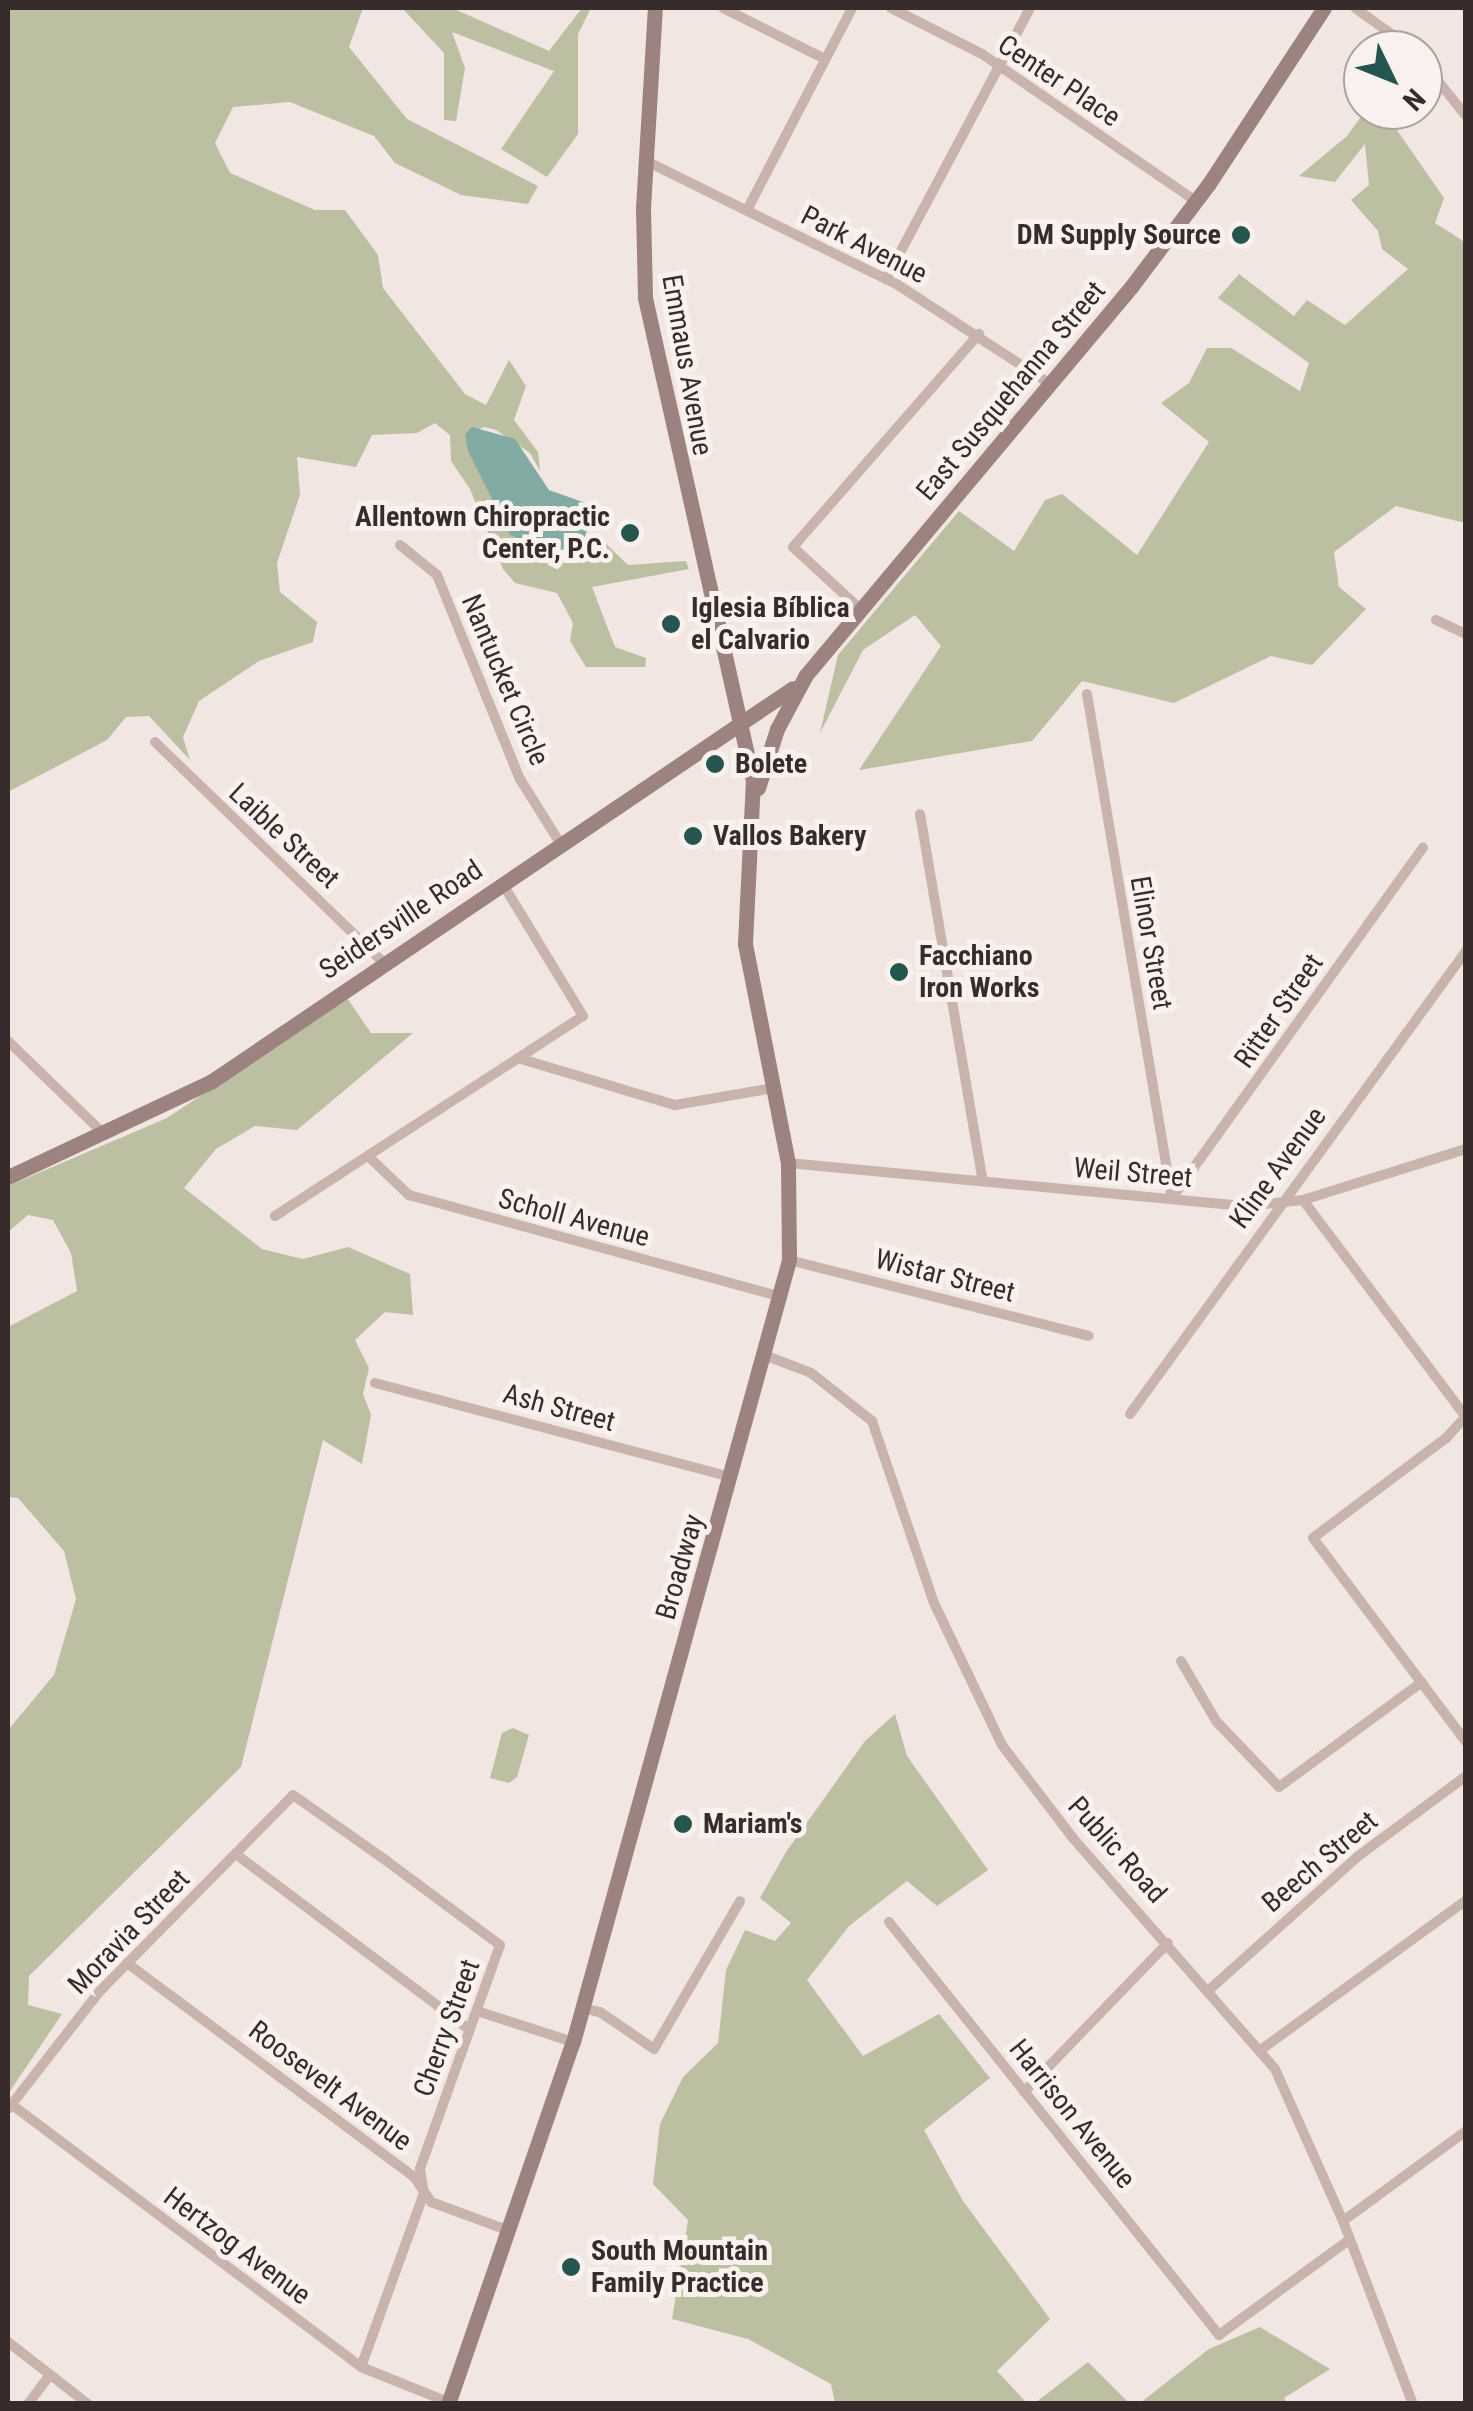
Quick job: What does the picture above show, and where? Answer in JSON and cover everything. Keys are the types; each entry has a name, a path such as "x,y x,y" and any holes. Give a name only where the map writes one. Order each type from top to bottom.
{"main road":[{"name":"Emmaus Avenue","path":"655,8 642,252 651,332 740,724"},
{"name":"East Susquehanna Street","path":"753,812 777,728 806,675 858,607 1052,384 1196,201 1324,8"},
{"name":"Seidersville Road","path":"8,1178 212,1081 382,962 740,724 806,675"},
{"name":"Broadway","path":"448,2403 573,2042 783,1297 789,1260 788,1163 745,943 753,812 740,724"}],"street":[{"path":"723,8 825,60"},
{"path":"746,210 852,8"},
{"name":"Center Place","path":"892,8 998,66 1196,201"},
{"path":"886,279 1030,8"},
{"path":"1355,8 1386,30"},
{"path":"1443,87 1466,116"},
{"name":"Park Avenue","path":"646,161 886,279 979,334 1052,384"},
{"path":"858,607 792,547 979,334"},
{"name":"Nantucket Circle","path":"400,545 436,576 520,779 560,842"},
{"path":"1436,620 1466,634"},
{"name":"Elinor Street","path":"1087,694 1172,1199"},
{"name":"Laible Street","path":"155,742 382,962"},
{"path":"920,814 983,1182"},
{"name":"Ritter Street","path":"1172,1199 1423,848"},
{"path":"275,1216 583,1016 501,882"},
{"name":"Kline Avenue","path":"1130,1414 1279,1204 1466,952"},
{"path":"8,1041 104,1134"},
{"path":"518,1058 676,1105 773,1088"},
{"name":"Weil Street","path":"788,1163 1172,1199 1279,1204 1304,1200 1466,1149"},
{"name":"Scholl Avenue","path":"368,1156 408,1195 783,1297"},
{"path":"1304,1200 1465,1416 1446,1438 1314,1538 1466,1742"},
{"name":"Wistar Street","path":"789,1260 1089,1336"},
{"name":"Public Road","path":"767,1356 810,1373 872,1421 934,1603 1002,1745 1072,1837 1262,2049 1289,2094 1413,2404"},
{"name":"Ash Street","path":"374,1383 732,1478"},
{"path":"1181,1660 1216,1721 1272,1785 1286,1786 1422,1682"},
{"name":"Beech Street","path":"1209,1990 1357,1857 1466,1776"},
{"name":"Moravia Street","path":"9,2107 127,1963 293,1795"},
{"name":"Cherry Street","path":"293,1795 500,1945 420,2169 424,2193 360,2367"},
{"path":"236,1855 470,2030"},
{"path":"1262,2049 1466,1900"},
{"path":"582,2008 600,2012 654,2049 740,1901"},
{"name":"Harrison Avenue","path":"889,1922 1219,2335 1350,2240"},
{"path":"1024,2092 1168,1943"},
{"name":"Roosevelt Avenue","path":"127,1963 415,2178 431,2202 510,2231"},
{"path":"477,2011 573,2042"},
{"name":"Hertzog Avenue","path":"9,2107 360,2367 448,2403"},
{"path":"1343,2221 1466,2131"},
{"path":"8,2342 88,2404"},
{"path":"28,2404 50,2375"}],"green space":[{"path":"8,8 363,8 349,47 407,119 538,186 528,204 461,195 395,163 374,136 290,102 233,107 215,143 230,173 315,210 345,210 378,255 383,288 465,394 486,405 509,360 526,386 514,420 538,452 540,471 530,453 496,430 484,427 465,436 510,535 568,551 603,541 628,565 686,561 689,569 592,587 615,647 646,658 645,667 586,667 570,641 573,623 557,593 515,583 503,569 470,489 451,461 450,435 435,423 417,433 372,435 356,467 297,457 300,495 277,563 280,592 317,622 313,642 259,661 199,701 183,737 190,760 149,716 126,717 107,740 8,792"},
{"path":"402,8 452,8 549,51 582,8 591,8 578,34 578,134 547,177 501,149 554,71 452,32 465,68 456,121 444,120 444,53"},
{"path":"1351,130 1397,130 1444,198 1435,223 1465,242 1465,523 1396,506 1334,552 1339,587 1366,609 1312,665 1271,656 1174,703 1082,681 1032,741 859,770 941,646 915,615 863,650 820,733 838,655 959,511 1014,551 1045,500 1062,494 1137,555 1209,442 1161,403 1189,383 1207,348 1231,348 1300,391 1309,363 1218,298 1239,274 1294,316 1307,300 1345,325 1408,269 1382,249 1378,231 1351,200 1369,185 1365,144 1335,182 1299,176"},
{"path":"347,998 371,1033 413,1033 297,1130 255,1126 216,1149 184,1188 262,1249 303,1259 348,1247 410,1274 413,1315 385,1312 355,1340 369,1368 363,1394 371,1415 362,1464 323,1440 241,1767 29,1976 28,2005 62,2014 8,2094 8,1730 54,1675 76,1599 64,1551 18,1498 8,1497 8,1327 77,1291 71,1253 53,1220 28,1215 8,1232 8,1186 167,1118"},
{"path":"895,1714 907,1756 988,1870 937,1906 907,1881 849,1926 807,1980 863,2056 939,2014 990,2078 924,2130 963,2201 1050,2319 997,2371 1027,2403 835,2403 831,2384 748,2339 672,2319 688,2220 653,2184 660,2124 683,2077 718,2043 726,1970 745,1930 775,1941 791,1923 760,1898 786,1852 865,1741"},
{"path":"513,1728 529,1735 517,1777 509,1783 490,1778 502,1733"},
{"path":"1260,2327 1330,2369 1284,2398 1287,2403 1140,2403 1209,2349"},
{"path":"1088,2362 1129,2403 1035,2403"}],"water":[{"path":"472,427 515,439 549,490 594,506 582,547 551,551 510,535 468,451 465,435"}],"place":[{"name":"DM Supply Source","path":"1241,235"},
{"name":"Allentown Chiropractic Center, P.C.","path":"630,533"},
{"name":"Iglesia Bíblica el Calvario","path":"671,624"},
{"name":"Bolete","path":"715,764"},
{"name":"Vallos Bakery","path":"693,836"},
{"name":"Facchiano Iron Works","path":"899,972"},
{"name":"Mariam's","path":"683,1824"},
{"name":"South Mountain Family Practice","path":"571,2267"}]}
